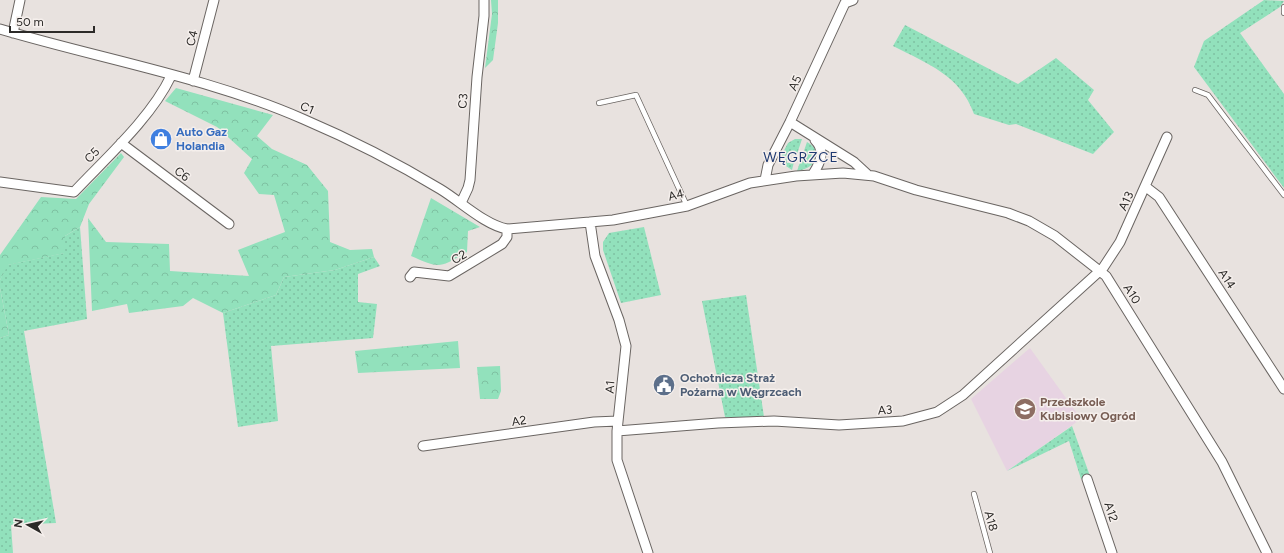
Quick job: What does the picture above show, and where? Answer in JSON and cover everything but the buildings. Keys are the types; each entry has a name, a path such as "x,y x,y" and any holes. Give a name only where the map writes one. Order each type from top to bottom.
{"street":[{"path":"13,32 20,0"},
{"name":"C4","path":"193,81 214,0"},
{"name":"C3","path":"461,202 470,180 477,77 484,16 484,0"},
{"name":"A5","path":"765,180 768,165 790,122 846,1"},
{"name":"C1","path":"0,29 237,94 303,119 412,173 461,202 492,224 507,229 590,222"},
{"name":"C5","path":"0,182 74,192 121,143 164,90 171,76"},
{"name":"A10","path":"790,122 813,138 854,162 867,174"},
{"name":"A13","path":"1100,271 1110,260 1120,242 1146,187 1167,137"},
{"name":"A10","path":"813,138 820,146 822,157 814,174"},
{"name":"C6","path":"121,143 229,224"},
{"name":"A10","path":"765,180 814,174 867,174 924,192 1019,216 1041,226 1055,236 1106,276 1222,462 1267,553"},
{"name":"A4","path":"590,222 687,206 734,188 765,180"},
{"name":"A14","path":"1146,187 1159,197 1284,389"},
{"name":"A1","path":"590,222 595,256 619,320 626,346 617,432 617,460 648,553"},
{"name":"C2","path":"410,277 414,272 449,276 502,244 506,237 507,229"},
{"name":"A3","path":"617,432 718,423 774,422 839,425 889,422 903,421 937,412 963,395 1100,271"},
{"name":"A2","path":"423,446 594,422 618,421"},
{"name":"A12","path":"1087,479 1112,553"}],"lane":[{"path":"1284,7 1284,13"},
{"path":"1195,90 1208,95 1284,195"},
{"path":"599,103 636,95 687,206"},
{"name":"A18","path":"974,494 990,553"}],"shaded area":[{"name":"Przedszkole Kubisiowy Ogród","path":"1030,348 1081,419 1007,471 971,399"}],"green space":[{"path":"491,0 498,0 498,23 493,60 485,68 492,14"},
{"path":"1264,0 1284,1 1280,7 1240,33 1284,94 1284,188 1194,67 1204,41"},
{"path":"905,25 1018,84 1056,58 1094,90 1088,100 1114,132 1093,154 1016,124 1009,125 974,114 960,89 951,80 930,65 893,46"},
{"path":"176,88 273,115 257,136 272,149 307,165 328,191 330,242 350,250 372,249 374,257 335,270 284,277 276,295 223,313 193,298 183,306 129,313 127,304 92,311 88,218 106,242 169,244 170,271 249,276 238,250 285,232 274,195 259,194 244,173 252,159 217,127 165,101"},
{"path":"795,139 802,139 797,154 787,155 787,163 794,162 792,170 783,164 781,156 788,143"},
{"path":"807,142 813,146 816,151 816,160 813,164 803,170 797,171"},
{"path":"121,153 124,157 89,204 80,227 65,236 65,253 8,265 0,280 0,255 41,197 76,199"},
{"path":"431,198 480,227 468,231 467,252 445,264 440,265 428,263 411,256"},
{"path":"80,227 87,319 24,331 56,523 11,525 13,553 0,553 0,338 9,335 0,288 0,280 7,265 64,253 65,236"},
{"path":"644,227 661,295 621,303 603,250 603,242 609,233"},
{"path":"374,257 380,266 358,274 358,302 377,304 373,338 271,346 278,421 238,427 223,313 276,295 284,277 335,270"},
{"path":"0,288 9,335 0,338"},
{"path":"746,295 764,417 725,417 702,301"},
{"path":"458,341 460,368 358,373 355,351"},
{"path":"500,366 501,391 498,399 480,399 477,367"},
{"path":"1072,426 1090,476 1081,479 1069,441 1007,471"}],"place":[{"name":"Auto Gaz Holandia","path":"161,139"},
{"name":"Ochotnicza Straż Pożarna w Węgrzcach","path":"664,385"},
{"name":"Przedszkole Kubisiowy Ogród","path":"1025,409"}],"district":[{"name":"WĘGRZCE","path":"801,157"}]}
